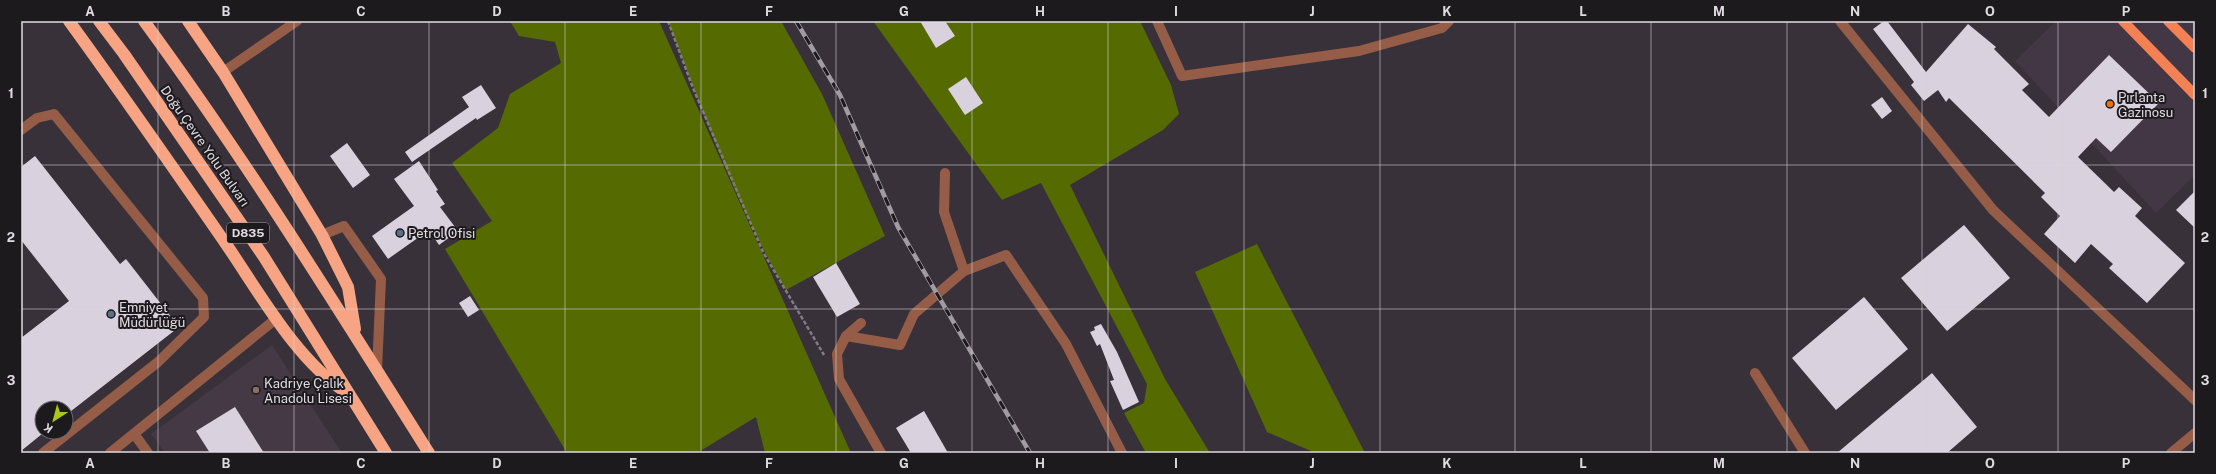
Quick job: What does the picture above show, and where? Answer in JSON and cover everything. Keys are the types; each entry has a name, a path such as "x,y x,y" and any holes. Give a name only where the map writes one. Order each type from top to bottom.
{"highway":[{"path":"69,21 126,100 277,318 311,364 329,381 349,394"},
{"name":"Doğu Çevre Yolu Bulvarı","path":"99,21 124,54 264,257 386,453"},
{"name":"Doğu Çevre Yolu Bulvarı","path":"144,21 179,68 356,334 377,371 429,453"},
{"path":"188,21 223,72 322,235 348,287 356,334"}],"main road":[{"path":"2123,21 2195,95"},
{"path":"2168,21 2195,48"}],"street":[{"path":"223,72 297,21"},
{"path":"1157,21 1182,76 1359,51 1442,28 1449,21"},
{"path":"1840,21 1993,210 2195,400"},
{"path":"21,130 37,118 54,114 203,298 204,316 158,362 43,453"},
{"path":"945,173 944,212 964,271"},
{"path":"322,235 344,226 381,279 377,371"},
{"path":"846,336 900,345 914,314 964,271 1006,255 1066,344 1122,453"},
{"path":"110,453 135,435 277,318"},
{"path":"860,323 846,336 837,354 839,379 881,453"},
{"path":"1755,373 1805,453"},
{"path":"2171,453 2195,433"},
{"path":"135,435 148,453"}],"path":[{"path":"668,21 693,88 763,252 827,358"}],"shaded area":[{"path":"2056,21 2195,21 2195,175 2156,213 2015,61"},
{"name":"Kadriye Çalık Anadolu Lisesi","path":"272,345 342,453 165,453 151,434"}],"green space":[{"path":"510,21 659,21 851,453 765,453 756,417 697,453 567,453 445,249 492,221 452,163 498,128 510,94 561,63 555,42 519,36"},
{"path":"668,21 781,21 822,94 885,236 786,290 768,259 736,193"},
{"path":"873,21 1140,21 1171,85 1179,114 1163,130 1070,185 1165,379 1210,453 1146,453 1124,413 1144,403 1147,384 1041,183 1002,200"},
{"path":"1257,244 1365,453 1310,453 1311,451 1267,432 1195,272"}],"building":[{"path":"920,21 945,21 955,36 936,48"},
{"path":"1884,21 1887,21 1926,72 1968,24 1996,47 1994,49 2029,84 2022,90 2049,117 2109,55 2159,103 2111,152 2096,138 2078,157 2114,192 2119,187 2142,208 2135,216 2185,263 2147,303 2109,268 2113,264 2091,244 2075,263 2044,234 2060,216 2041,197 2045,193 1949,98 1946,102 1938,90 1924,101 1911,85 1914,82 1873,29"},
{"path":"966,77 983,103 965,115 948,89"},
{"path":"481,85 496,108 477,120 476,118 412,162 405,152 469,107 462,97"},
{"path":"1882,97 1892,111 1882,119 1871,105"},
{"path":"347,143 370,175 353,188 330,156"},
{"name":"Emniyet Müdürlüğü","path":"35,156 120,264 126,259 179,327 74,409 74,400 34,400 35,440 21,451 21,338 69,301 21,240 21,167"},
{"path":"419,161 438,190 436,191 445,204 440,207 458,231 439,245 429,230 388,259 372,236 414,206 394,179"},
{"path":"2195,191 2195,228 2176,210"},
{"path":"1964,225 2010,278 1947,331 1901,278"},
{"path":"836,263 860,304 837,317 813,277"},
{"path":"470,296 479,310 468,317 459,303"},
{"path":"1864,297 1908,349 1836,410 1792,358"},
{"path":"1101,324 1117,352 1139,402 1123,410 1110,381 1114,380 1100,344 1097,346 1090,332 1095,330 1094,327"},
{"path":"1932,373 1977,427 1947,453 1837,453"},
{"path":"235,407 264,453 210,453 196,431"},
{"path":"924,411 948,453 911,453 896,428"}],"railway":[{"path":"796,21 840,95 898,227 1030,453"}],"place":[{"name":"Pırlanta Gazinosu","path":"2110,104"},
{"name":"Petrol Ofisi","path":"400,233"},
{"name":"Emniyet Müdürlüğü","path":"111,314"},
{"name":"Kadriye Çalık Anadolu Lisesi","path":"256,390"}]}
